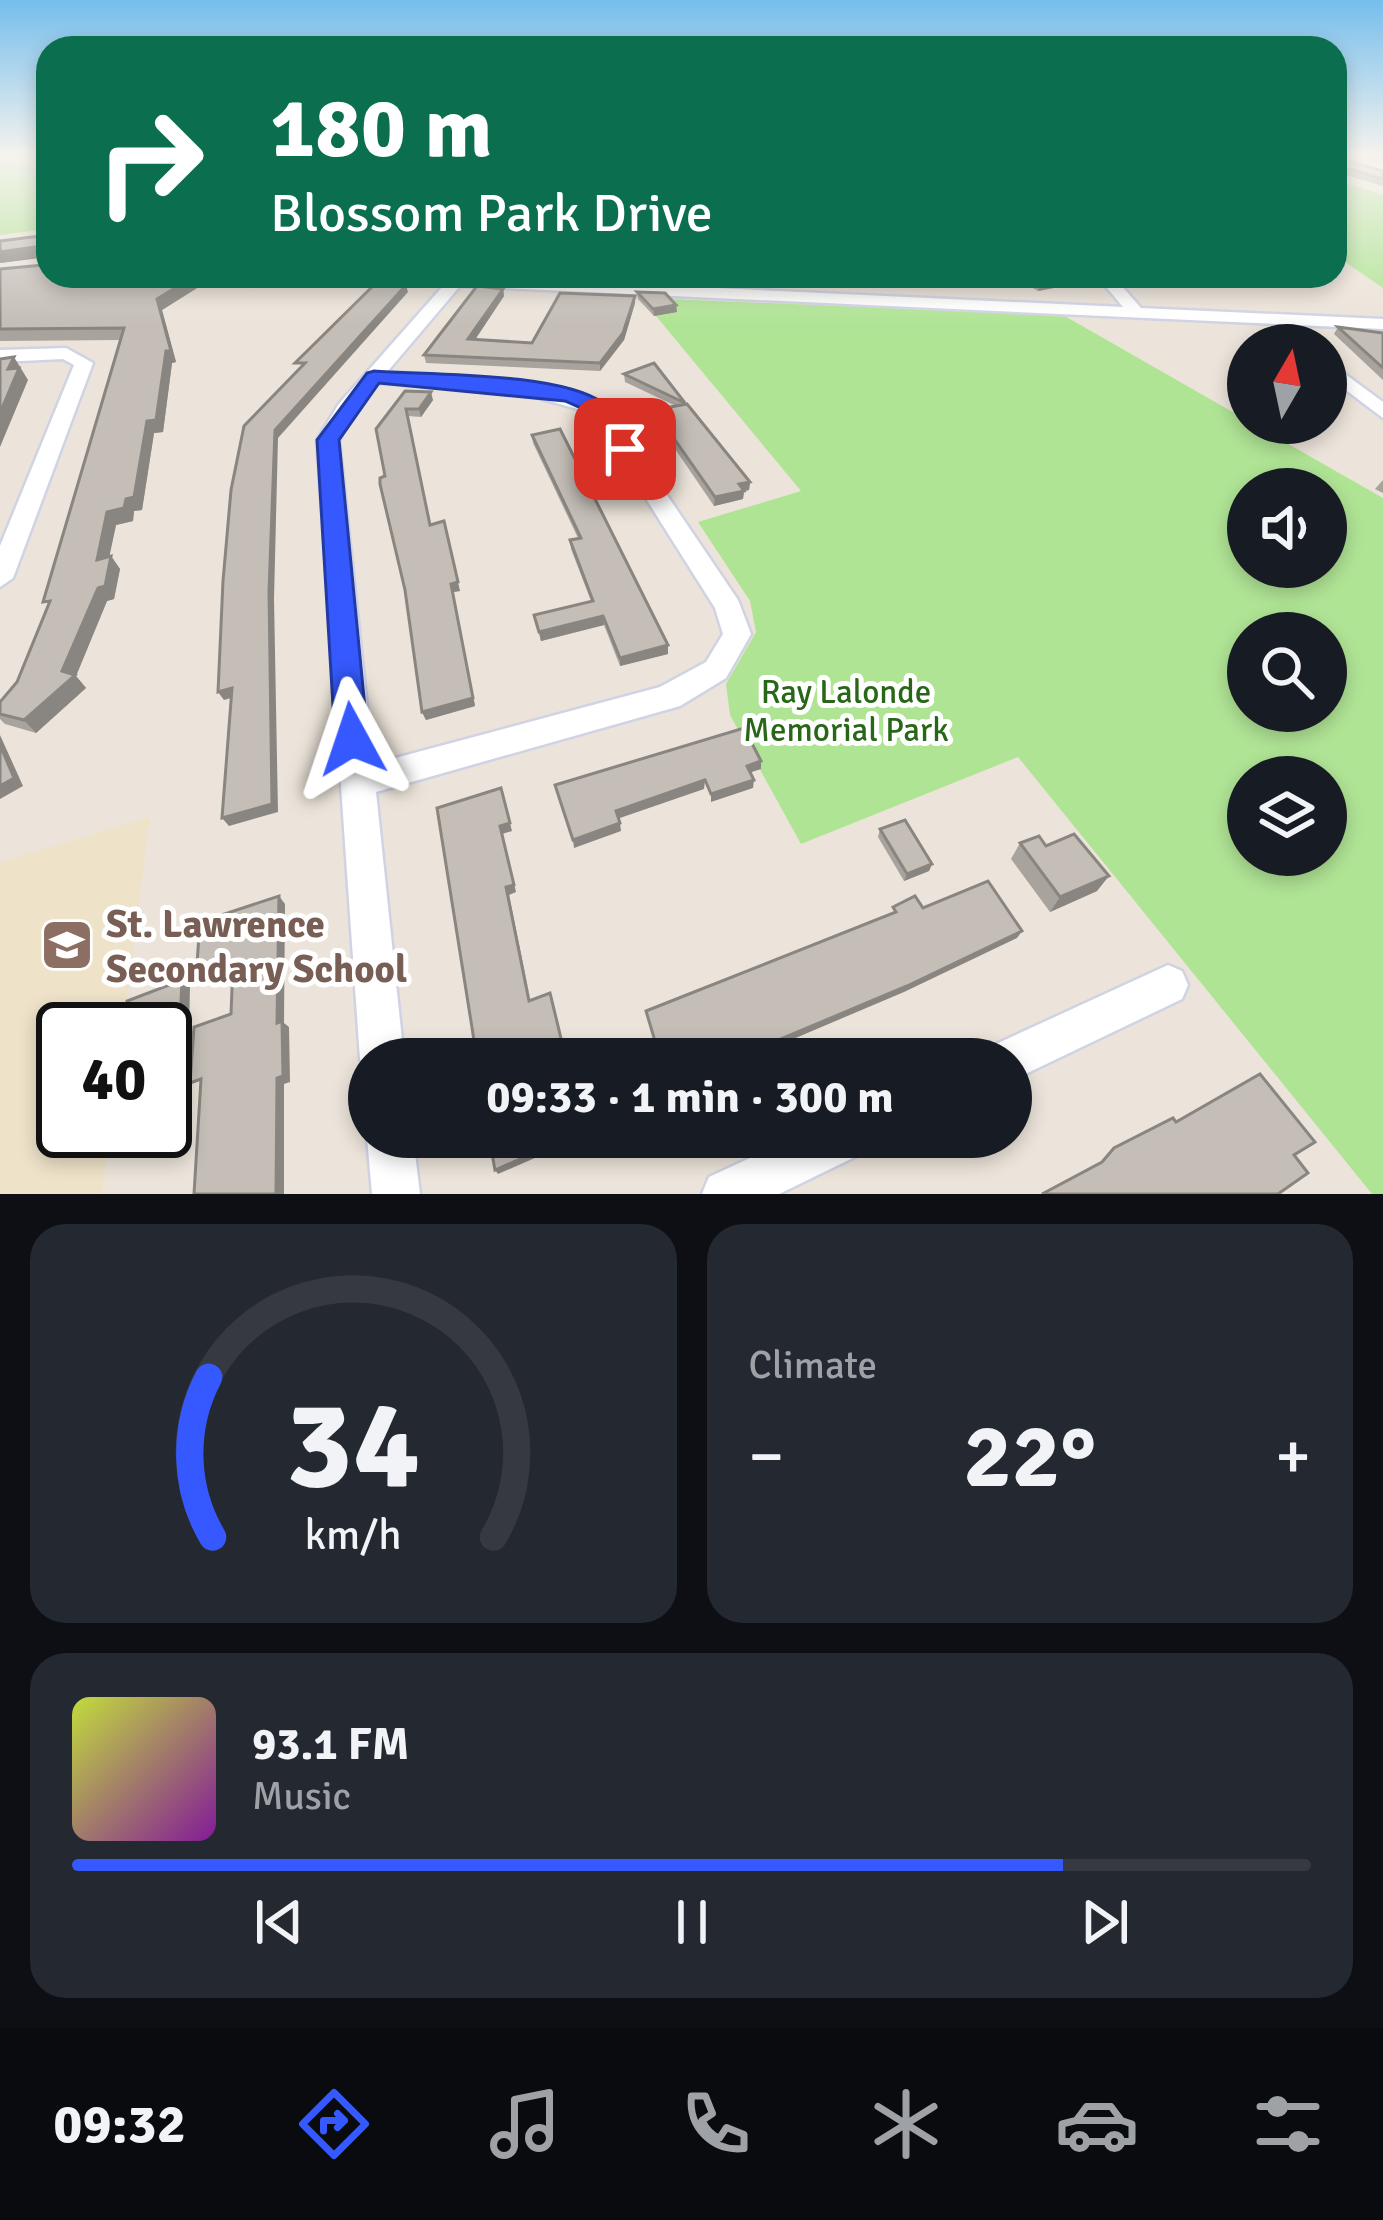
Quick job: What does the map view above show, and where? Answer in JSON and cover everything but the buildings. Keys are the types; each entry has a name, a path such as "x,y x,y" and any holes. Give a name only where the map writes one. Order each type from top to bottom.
{"street":[{"path":"380,1038 328,440 450,288"},
{"path":"613,288 1383,324"},
{"path":"851,288 860,299"},
{"path":"1115,288 1136,312"},
{"path":"1278,319 1283,324"},
{"path":"0,356 66,353 80,356 84,363 0,578"},
{"path":"355,783 669,697 716,670 737,634 728,607 599,409 572,396 537,388 374,377"},
{"path":"1347,383 1383,412"},
{"path":"1032,1049 1168,985"},
{"path":"392,1158 396,1194"},
{"path":"726,1194 802,1158"}],"shaded area":[{"name":"St. Lawrence Secondary School","path":"150,817 126,1002 36,1002 36,1158 107,1158 102,1194 0,1194 0,862"}],"green space":[{"path":"0,212 36,212 36,230 0,235"},
{"path":"1347,212 1383,212 1383,288 1347,263"},
{"name":"Ray Lalonde Memorial Park","path":"641,298 1063,315 1227,409 1227,444 1289,444 1331,468 1227,468 1227,588 1347,588 1347,477 1383,498 1383,1194 1372,1194 1018,757 801,844 730,715 726,684 756,632 750,601 698,522 801,491"}],"place":[{"name":"St. Lawrence Secondary School","path":"67,945"}],"route":[{"path":"352,739 328,440 374,377 537,388 572,396 599,409 625,449"}]}
